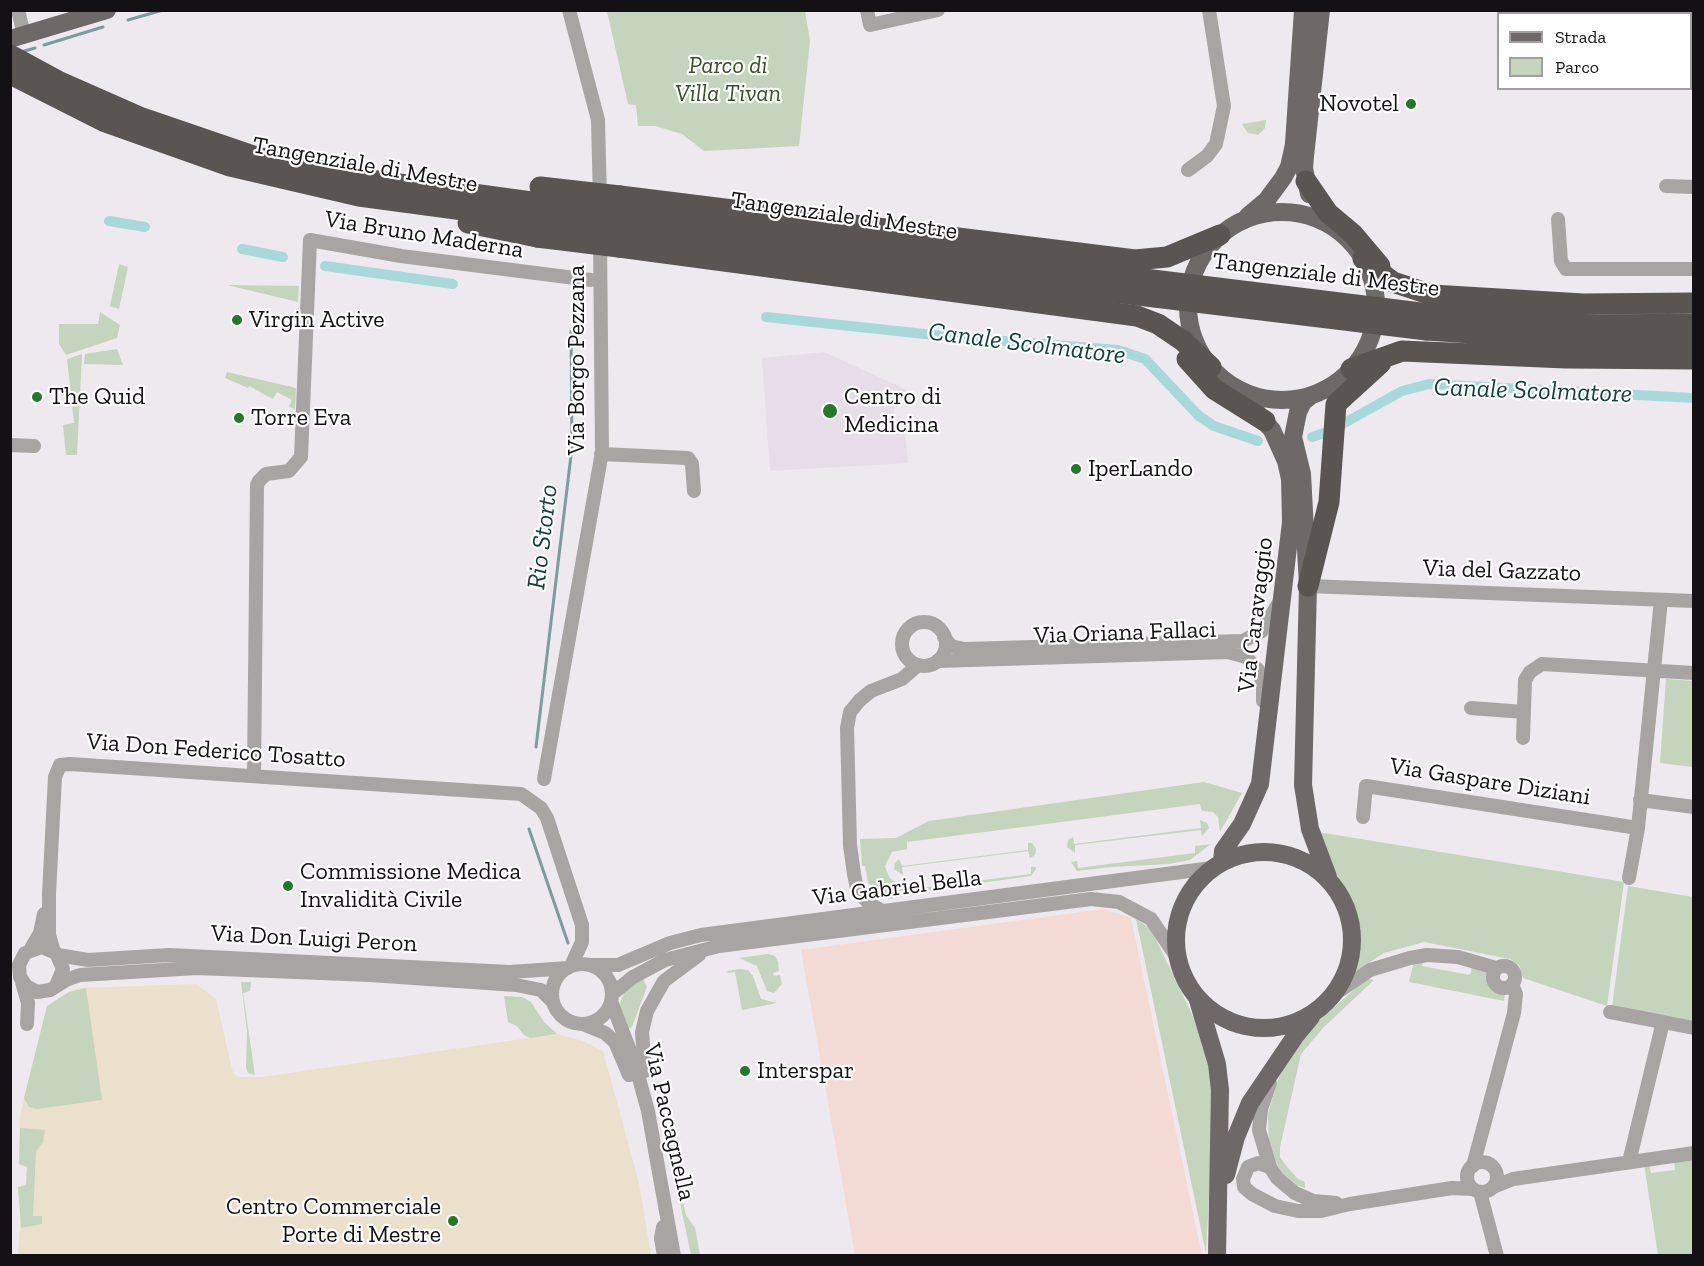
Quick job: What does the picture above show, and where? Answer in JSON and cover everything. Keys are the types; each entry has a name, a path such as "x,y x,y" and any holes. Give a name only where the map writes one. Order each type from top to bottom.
{"highway":[{"name":"Tangenziale di Mestre","path":"10,55 54,89 138,136 255,165 362,179 539,212 989,269 1562,339 1694,342"},
{"name":"Tangenziale di Mestre","path":"10,74 54,89"},
{"path":"255,165 299,195 539,212 619,222 1135,260 1167,258 1220,235"},
{"path":"1306,181 1328,213 1353,234 1379,265 1395,278 1421,292"},
{"path":"619,222 1137,316 1184,341 1211,367"},
{"path":"1363,259 1385,278 1421,292 1479,299 1583,304 1694,303"},
{"name":"Tangenziale di Mestre","path":"1428,322 1694,324"},
{"path":"1166,330 1209,385 1264,421"},
{"path":"1351,369 1387,355 1413,351 1566,358 1694,359"},
{"path":"1308,586 1329,502 1336,404 1377,366 1413,351"}],"main road":[{"path":"17,37 107,10"},
{"path":"1304,10 1300,147 1306,181 1315,206 1363,259 1373,286 1375,316 1367,345 1351,369 1332,386 1312,395 1291,399 1270,399 1249,394 1230,384 1211,367 1195,340 1188,302 1198,265 1220,235 1240,222 1276,189 1300,147 1330,10"},
{"path":"1300,147 1313,10"},
{"path":"1300,147 1322,10"},
{"path":"1240,222 1266,213 1294,213 1315,218 1340,232"},
{"name":"Via Caravaggio","path":"1217,865 1223,851 1242,824 1255,797 1264,755 1291,522 1290,479 1281,444 1264,421 1230,384"},
{"name":"Via Caravaggio","path":"1312,395 1303,402 1298,412 1293,437 1302,474 1308,586 1304,793 1314,843 1332,884"},
{"path":"1219,1212 1230,1158 1243,1120 1259,1087 1283,1053 1332,996 1348,968 1352,942 1345,905 1332,884 1300,859 1274,852 1247,853 1217,865 1193,886 1181,909 1176,934 1178,959 1189,986 1197,997 1223,1018 1255,1028 1288,1025 1318,1010"},
{"path":"1197,997 1217,1064 1220,1090 1217,1256"}],"street":[{"path":"17,37 18,10"},
{"name":"Via Borgo Pezzana","path":"544,779 601,454 598,120 569,10"},
{"path":"867,10 870,25 938,10"},
{"path":"1188,170 1207,156 1216,144 1224,106 1209,10"},
{"path":"1666,186 1694,188"},
{"path":"1558,219 1561,261 1566,269 1694,269"},
{"name":"Via Bruno Maderna","path":"254,775 258,481 266,474 289,471 301,457 310,240 411,258 591,280"},
{"path":"10,445 34,446"},
{"path":"601,454 688,458 692,464 694,491"},
{"name":"Via del Gazzato","path":"1308,586 1694,601"},
{"name":"Via Oriana Fallaci","path":"945,637 951,646 964,649 1243,641 1256,636 1268,624 1283,591"},
{"path":"1629,878 1638,828 1661,600"},
{"path":"838,919 849,910 857,889 850,845 847,728 850,712 871,691 897,682 918,665 937,661 945,650 945,637 934,624 927,622 914,624 902,640 904,665 897,682"},
{"name":"Via Oriana Fallaci","path":"937,661 1220,651 1238,653 1252,662 1263,683 1264,755"},
{"path":"904,653 907,658 918,665"},
{"path":"1523,738 1525,680 1530,672 1542,664 1694,673"},
{"path":"1471,708 1524,712"},
{"name":"Via Don Federico Tosatto","path":"56,953 49,935 55,777 60,765 254,775 521,794 541,808 547,818 583,931 582,942 569,967"},
{"name":"Via Gaspare Diziani","path":"1363,818 1366,786 1638,828"},
{"path":"1640,801 1694,807"},
{"name":"Via Gabriel Bella","path":"592,966 618,965 669,943 701,935 886,913 1217,865"},
{"path":"857,889 870,904 886,913"},
{"name":"Via Don Federico Tosatto","path":"28,951 40,933 50,894"},
{"name":"Via Gabriel Bella","path":"612,997 633,977 664,960 712,947 1091,898 1119,902 1150,919 1178,959"},
{"path":"10,952 42,947 56,953 63,969 53,988 41,998 27,1024 28,1003 18,976 19,964 28,951"},
{"name":"Via Gabriel Bella","path":"649,1116 651,1096 643,1057 642,1032 647,1011 664,981 689,960 712,947"},
{"name":"Via Don Luigi Peron","path":"56,953 88,960 179,955 510,972 569,967"},
{"path":"1332,996 1370,970 1427,955 1458,957 1496,968 1505,966 1511,968 1515,974 1512,984 1516,994 1515,1013 1480,1181 1497,1256"},
{"path":"592,966 608,980 612,997 604,1015 583,1024 564,1018 553,1002 554,985 559,975 569,967 592,966"},
{"name":"Via Don Luigi Peron","path":"53,988 80,975 172,968 250,970 516,985 541,990 553,1002"},
{"path":"18,976 35,991 53,988"},
{"name":"Via Paccagnella","path":"612,997 636,1064 649,1116 674,1256"},
{"path":"1610,1012 1694,1028"},
{"path":"1629,1162 1663,1023"},
{"name":"Via Paccagnella","path":"583,1024 605,1033 615,1042 623,1056 646,1133 669,1256"},
{"path":"1283,1053 1265,1095 1259,1123 1260,1137 1270,1167 1289,1188 1307,1199 1350,1204"},
{"path":"649,1116 657,1134 682,1256"},
{"path":"1270,1167 1254,1164 1248,1167 1244,1174 1244,1186 1262,1200 1287,1210 1308,1212 1454,1188 1480,1181 1513,1179 1694,1153"},
{"path":"663,1227 661,1238 664,1256"}],"shaded area":[{"name":"Centro di Medicina","path":"824,352 907,390 897,399 894,410 896,420 894,421 905,435 908,463 770,471 762,358"},
{"path":"1103,909 1131,918 1202,1255 855,1255 801,950"},
{"path":"196,984 216,999 233,1073 238,1077 262,1077 557,1034 583,1041 603,1051 639,1183 651,1255 18,1255 21,1216 18,1187 26,1185 27,1168 19,1164 20,1117 47,1006 69,992 81,988"}],"green space":[{"name":"Parco di Villa Tivan","path":"607,11 805,11 810,41 799,146 704,151 682,134 655,126 638,126 636,105 628,104"},
{"path":"1266,120 1265,128 1258,135 1248,133 1242,124"},
{"path":"119,264 128,267 119,309 110,306"},
{"path":"227,285 299,286 298,302"},
{"path":"100,312 120,325 117,338 66,355 59,344 59,324 98,324"},
{"path":"117,349 123,365 84,364 85,354"},
{"path":"82,354 77,455 66,455 63,425 74,423 67,359"},
{"path":"227,372 296,388 295,409 289,407 292,400 277,392 273,399 249,386 248,388 225,378"},
{"path":"1666,679 1693,681 1693,767 1660,763"},
{"path":"1204,782 1242,793 1220,832 1218,817 1213,812 1202,811 1200,804 907,842 907,849 892,852 885,866 889,877 896,883 904,883 905,890 1031,874 1031,867 1036,867 1036,869 1031,876 923,891 891,899 876,894 868,882 865,866 862,866 860,839 896,838 929,821"},
{"path":"1200,820 1207,823 1209,828 1202,836 1201,830 1075,845 1075,853 1067,847 1068,840 1073,837 1074,844 1201,828"},
{"path":"1318,832 1624,882 1607,1006 1523,978 1519,965 1510,959 1424,942 1384,953 1352,974 1359,944 1358,923"},
{"path":"1028,843 1032,843 1036,849 1035,855 1030,858 1028,851 902,867 903,875 894,869 899,859 902,866 1028,850"},
{"path":"1211,844 1190,860 1169,864 1077,871 1071,862 1077,861 1078,868 1195,853 1195,846"},
{"path":"1628,886 1693,897 1693,1024 1612,1007"},
{"path":"1136,919 1151,929 1200,1031 1211,1060 1213,1117 1206,1253"},
{"path":"768,954 775,956 778,962 779,971 773,973 774,976 780,975 782,984 774,993 767,991 757,966 739,958"},
{"path":"1414,961 1423,961 1422,966 1470,975 1472,967 1483,970 1488,973 1494,988 1505,992 1504,1001 1409,982"},
{"path":"748,970 753,976 761,999 777,1003 742,1010 735,972 728,973 727,971"},
{"path":"642,977 647,987 632,1027 628,1029 620,1007 621,1000 626,989"},
{"path":"1367,978 1374,980 1324,1027 1301,1054 1280,1147 1280,1157 1298,1179 1305,1182 1305,1188 1297,1185 1281,1172 1269,1147 1268,1113 1285,1062 1312,1027"},
{"path":"241,982 251,982 250,991 243,993 255,1075 248,1073 246,1068 247,1031"},
{"path":"86,988 102,1100 37,1109 29,1107 24,1098 47,1006 69,992"},
{"path":"504,996 522,997 531,1002 544,1022 557,1034 530,1038 524,1035 517,1026 508,1022"},
{"path":"20,1128 45,1130 43,1142 36,1151 33,1216 42,1216 42,1224 21,1228 18,1187 26,1185 27,1167 19,1164"},
{"path":"1693,1158 1693,1255 1658,1255 1644,1164 1649,1164 1651,1173 1675,1170 1674,1160"},
{"path":"676,1171 686,1215 695,1228 700,1255 691,1255 674,1174"}],"waterway":[{"path":"128,20 163,10"},
{"path":"44,45 103,27"},
{"path":"21,52 35,48"},
{"name":"Canale Scolmatore","path":"109,221 145,227"},
{"name":"Canale Scolmatore","path":"242,249 283,257"},
{"name":"Canale Scolmatore","path":"325,266 453,284"},
{"name":"Canale Scolmatore","path":"766,317 953,337 1118,350 1145,359 1199,416 1214,426 1258,441"},
{"name":"Rio Storto","path":"536,747 572,447 571,331"},
{"name":"Canale Scolmatore","path":"1312,437 1330,431 1402,391 1429,384 1694,398"},
{"name":"Rio Storto","path":"529,829 568,943"}],"place":[{"name":"Novotel","path":"1411,104"},
{"name":"Virgin Active","path":"237,320"},
{"name":"The Quid","path":"37,397"},
{"name":"Centro di Medicina","path":"830,411"},
{"name":"Torre Eva","path":"239,418"},
{"name":"IperLando","path":"1076,469"},
{"name":"Commissione Medica Invalidità Civile","path":"288,886"},
{"name":"Interspar","path":"745,1071"},
{"name":"Centro Commerciale Porte di Mestre","path":"453,1221"}]}
